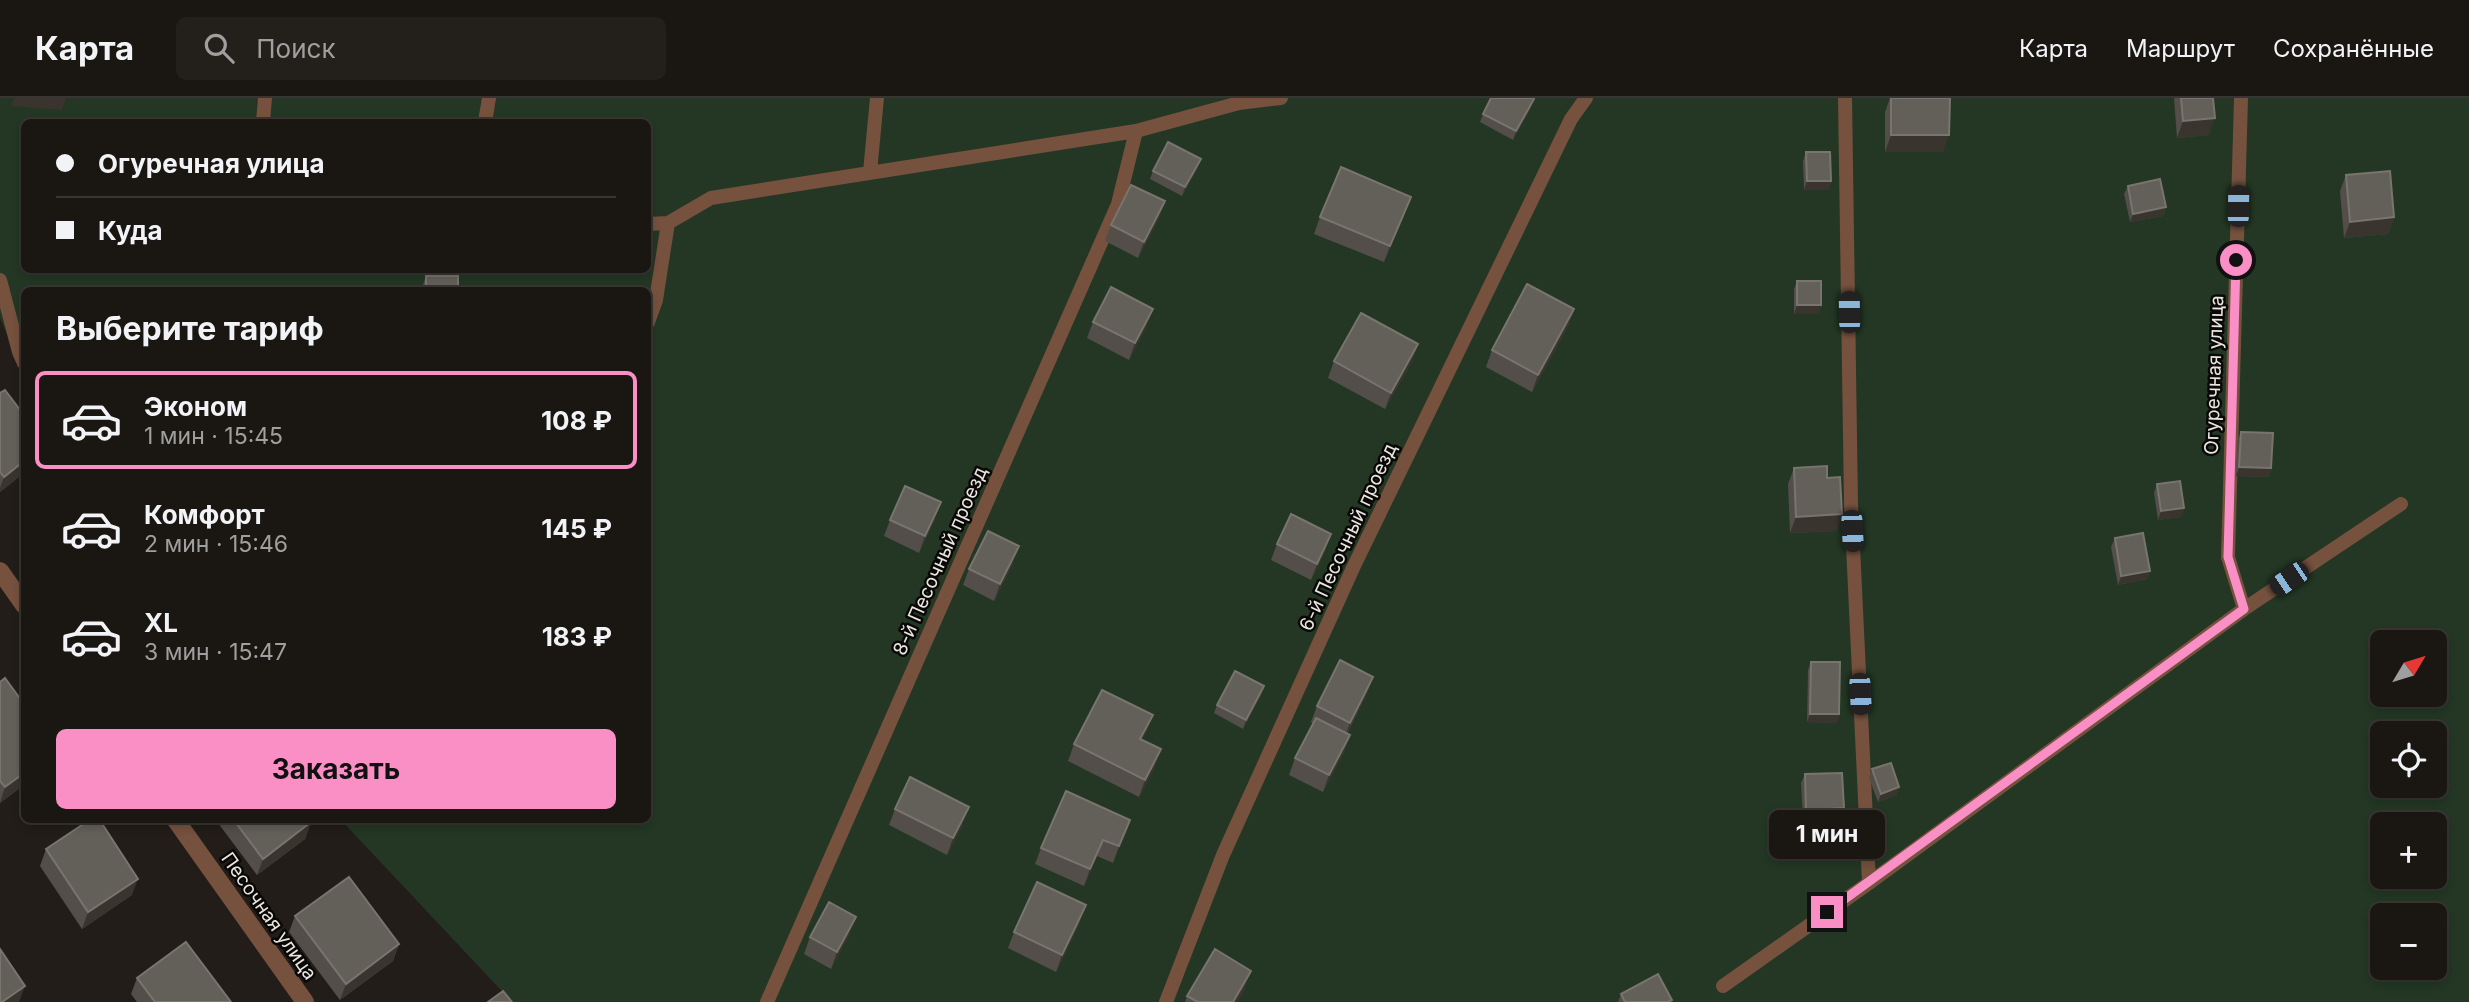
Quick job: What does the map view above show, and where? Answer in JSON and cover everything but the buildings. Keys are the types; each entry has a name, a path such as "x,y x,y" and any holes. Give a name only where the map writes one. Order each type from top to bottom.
{"street":[{"path":"0,570 21,601"},
{"name":"Песочная улица","path":"178,823 305,1002"}],"lane":[{"path":"264,119 265,98"},
{"path":"486,119 489,98"},
{"path":"870,172 877,98"},
{"path":"651,224 667,223 710,198 1136,131 1239,100 1281,98"},
{"name":"6-й Песочный проезд","path":"1166,1002 1223,855 1353,568 1571,119 1586,98"},
{"path":"1845,98 1851,504 1869,883"},
{"name":"Огуречная улица","path":"2241,98 2228,557 2244,609"},
{"name":"8-й Песочный проезд","path":"768,1002 1118,204 1136,131"},
{"path":"651,313 656,300 667,223"},
{"path":"0,280 21,356"},
{"path":"1723,986 1869,883 2244,609 2401,504"}],"green space":[{"path":"0,98 2469,98 2469,1002 512,1002 344,823 651,823 651,287 21,287 21,367 0,318"}],"route":[{"path":"1827,912 2244,609 2228,557 2236,260"}]}
